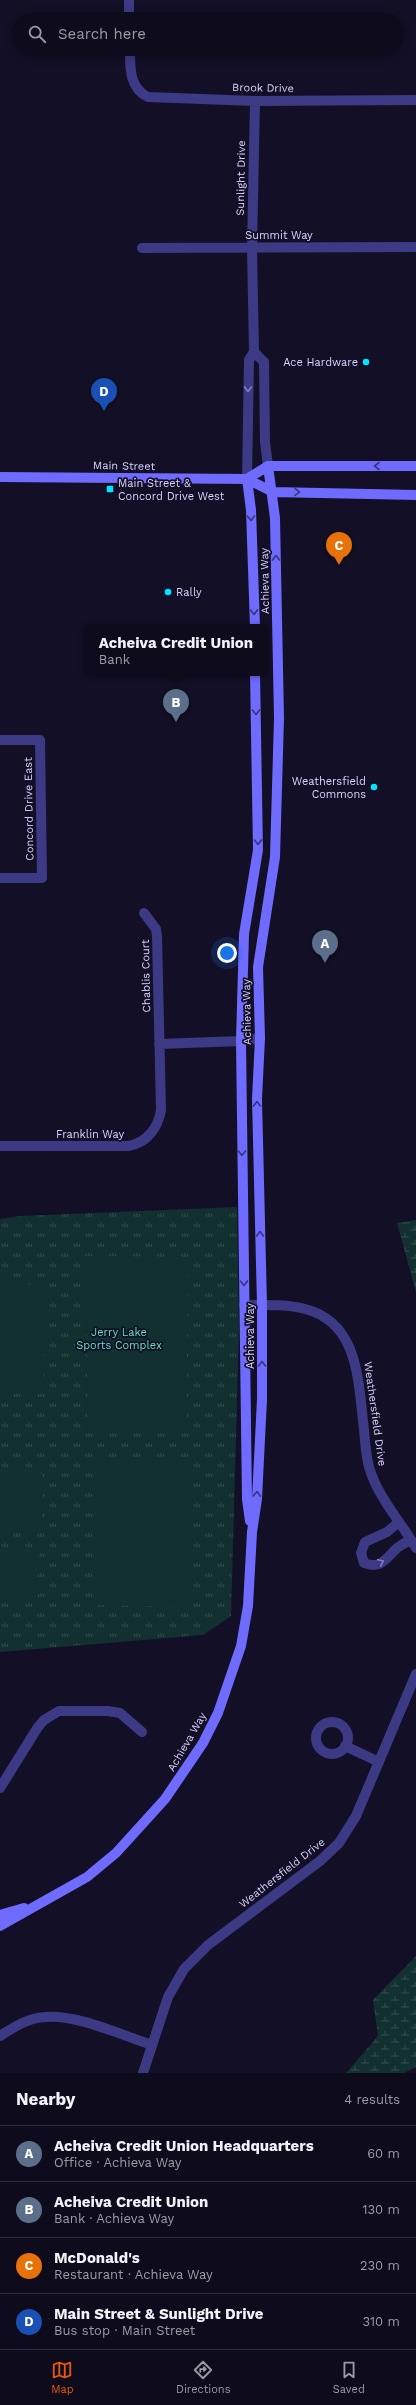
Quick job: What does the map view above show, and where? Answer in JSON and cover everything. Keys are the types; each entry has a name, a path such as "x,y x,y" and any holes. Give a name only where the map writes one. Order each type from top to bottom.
{"street":[{"path":"129,0 129,12"},
{"name":"Brook Drive","path":"130,56 130,65 134,82 141,94 148,97 255,101 416,100"},
{"name":"Sunlight Drive","path":"247,479 249,360 254,352 252,248 255,101"},
{"name":"Summit Way","path":"142,248 416,247"},
{"path":"254,352 264,362 265,442 268,466"},
{"path":"247,479 268,466 416,466"},
{"name":"Achieva Way","path":"0,1926 87,1877 116,1853 166,1799 203,1742 218,1713 240,1646 248,1606 252,1532 257,1499 262,1399 262,1305 257,1099 260,1038 258,967 275,857 279,718 273,492 268,466"},
{"name":"Main Street","path":"0,477 247,479 273,492 416,495"},
{"name":"Achieva Way","path":"247,479 251,510 255,624"},
{"name":"Achieva Way","path":"252,1532 247,1499 241,1041 244,934 258,850 255,676"},
{"name":"Concord Drive East","path":"0,740 40,740 42,878 0,878"},
{"name":"Chablis Court","path":"144,913 156,929 157,936 159,1044"},
{"path":"159,1044 241,1041 260,1038"},
{"name":"Franklin Way","path":"0,1146 128,1146 144,1140 151,1134 159,1119 159,1044"},
{"name":"Weathersfield Drive","path":"244,1305 306,1309 324,1316 339,1328 352,1350 357,1369 369,1464 380,1495 413,1544"},
{"path":"399,1522 387,1532 370,1538 365,1542 361,1553 364,1563 375,1565 382,1564 399,1546 413,1544"},
{"name":"Weathersfield Drive","path":"144,2073 168,1997 184,1969 208,1945 320,1861 338,1843 356,1816 416,1674"},
{"path":"0,1788 38,1727 44,1720 59,1711 77,1710 120,1713 142,1732"},
{"path":"346,1746 379,1762"},
{"name":"Achieva Way","path":"0,1915 39,1903"},
{"path":"0,2036 19,2023 44,2017 76,2020 152,2045"}],"green space":[{"name":"Jerry Lake Sports Complex","path":"237,1207 239,1329 231,1616 203,1635 0,1652 0,1219 20,1216"},
{"path":"416,1220 416,1292 397,1223"},
{"path":"85,1256 188,1257 186,1432 88,1432"},
{"path":"0,1283 45,1285 43,1394 0,1393"},
{"path":"96,1458 190,1459 188,1607 94,1605"},
{"path":"0,1473 42,1474 42,1533 0,1532"},
{"path":"0,1549 39,1550 37,1601 0,1600"},
{"path":"416,1956 416,2067 404,2073 346,2073 378,2036 373,2000"}],"place":[{"name":"Ace Hardware","path":"366,362"},
{"name":"Main Street & Sunlight Drive","path":"104,411"},
{"name":"Main Street & Concord Drive West","path":"110,489"},
{"name":"McDonald's","path":"339,565"},
{"name":"Rally","path":"168,592"},
{"name":"Acheiva Credit Union","path":"176,722"},
{"name":"Weathersfield Commons","path":"374,787"},
{"name":"Acheiva Credit Union Headquarters","path":"325,963"}]}
